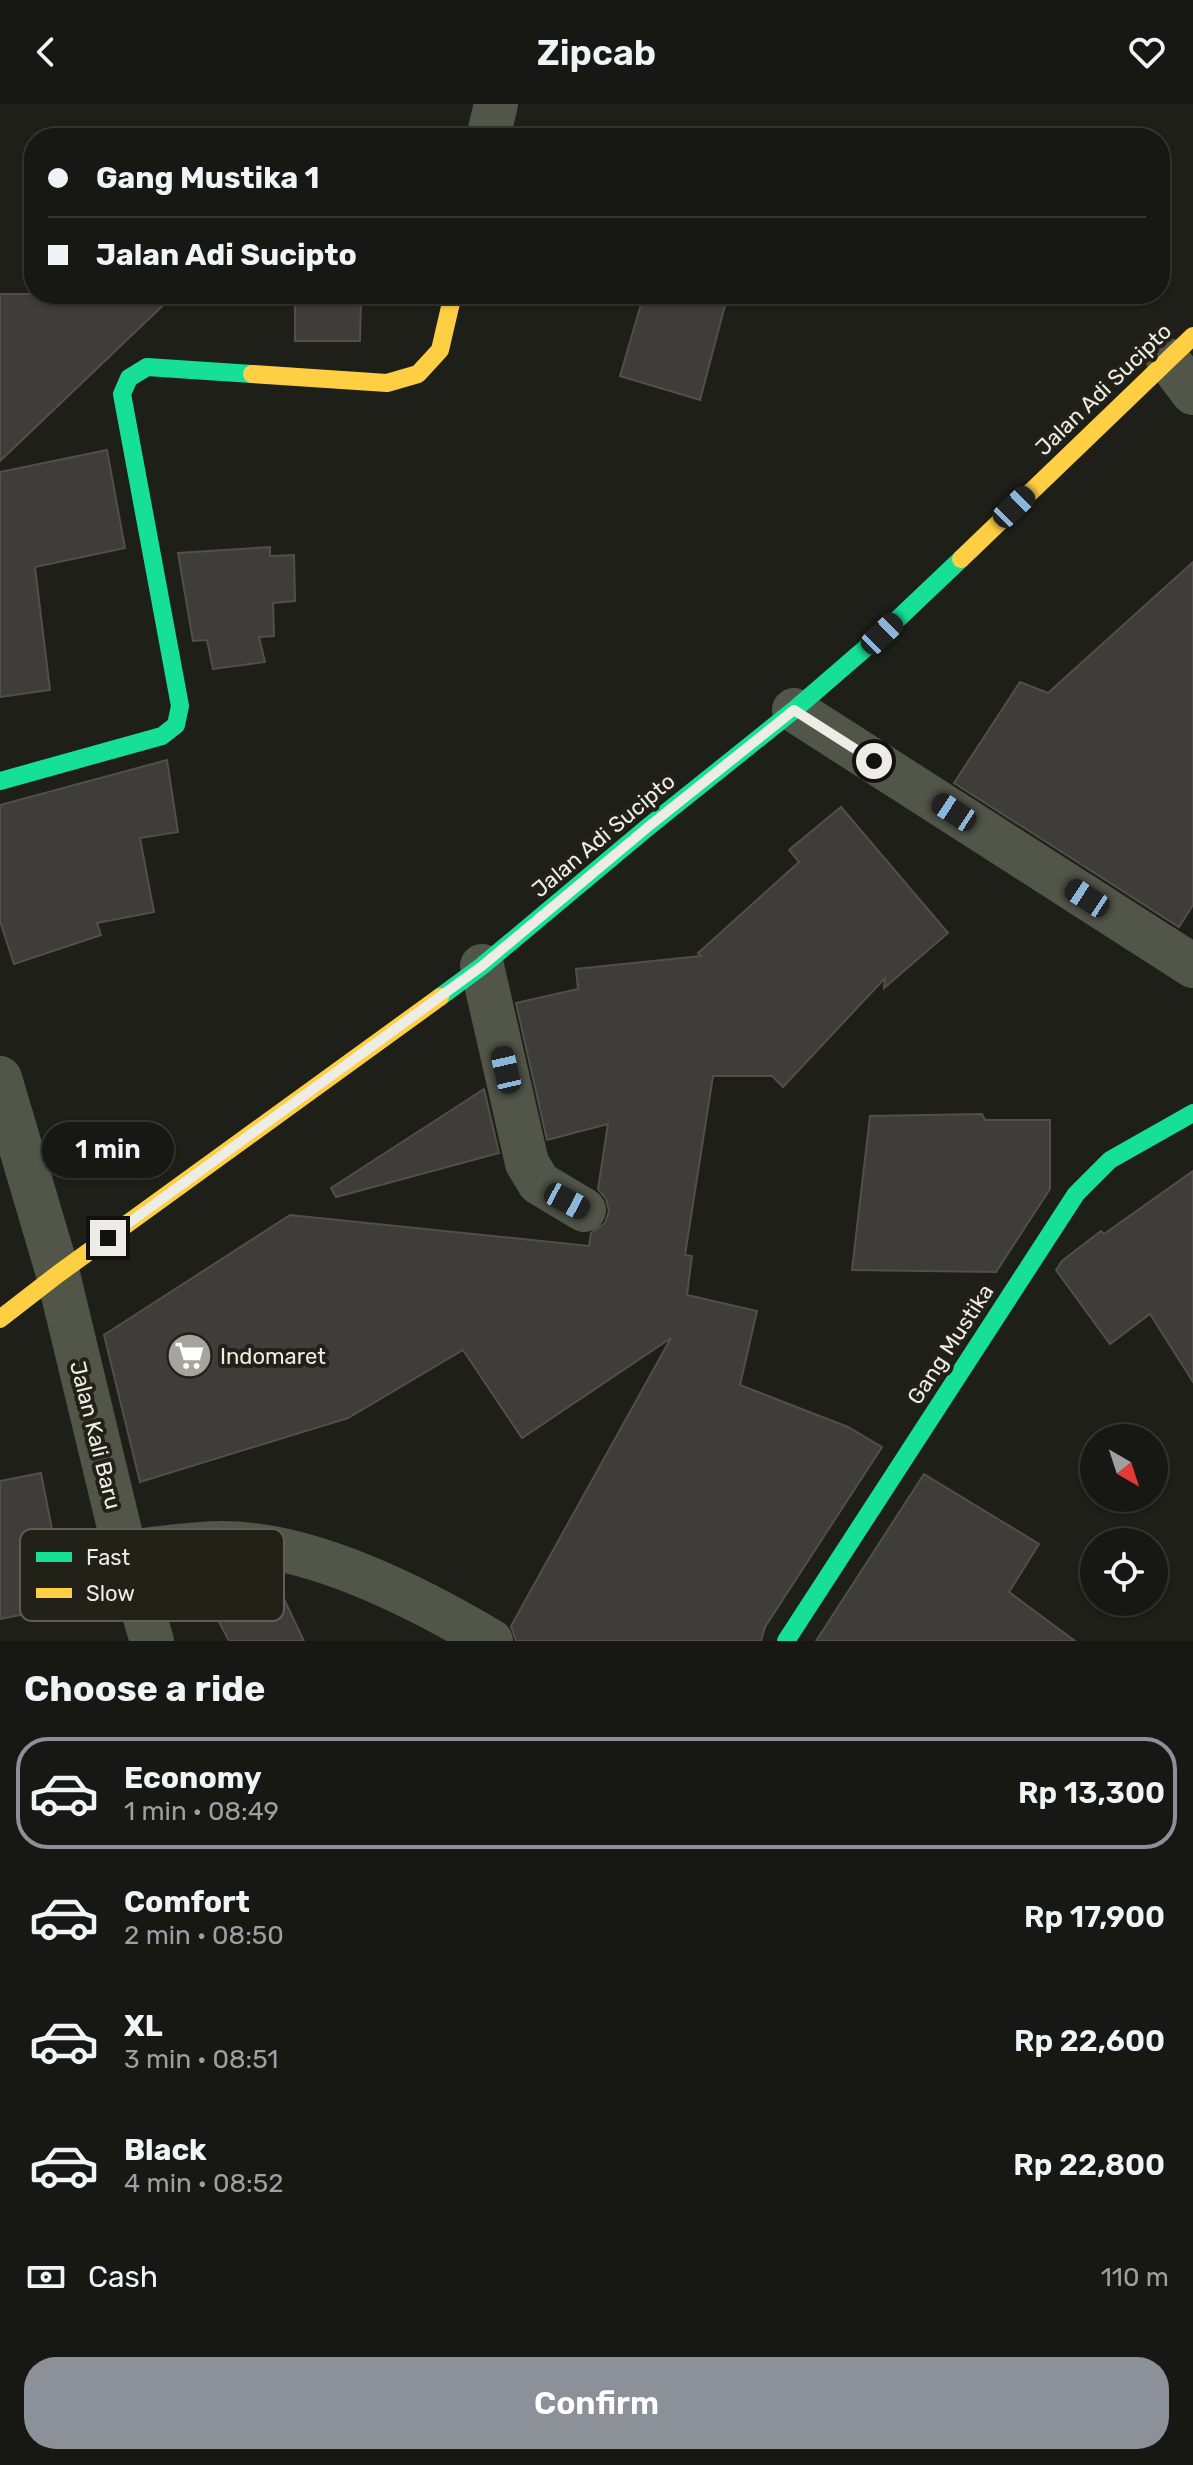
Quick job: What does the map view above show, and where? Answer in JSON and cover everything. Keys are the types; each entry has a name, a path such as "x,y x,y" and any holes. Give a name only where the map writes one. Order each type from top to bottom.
{"main road":[{"path":"0,781 162,736 176,725 180,706 122,394 129,378 147,367 387,383 418,374 440,350 451,304"},
{"name":"Jalan Adi Sucipto","path":"0,1319 482,966 794,710 1185,363"},
{"name":"Gang Mustika","path":"786,1641 1076,1194 1110,1160 1193,1113"}],"street":[{"path":"490,128 496,104"},
{"path":"794,710 1193,966"},
{"path":"482,966 527,1163 539,1183 584,1210"},
{"name":"Jalan Kali Baru","path":"0,1078 58,1274 119,1529"},
{"path":"284,1551 303,1554 433,1607 491,1641"},
{"name":"Jalan Kali Baru","path":"146,1621 152,1641"}],"building":[{"path":"0,294 24,294 24,304 165,304 0,461"},
{"path":"295,304 361,304 360,341 295,341"},
{"path":"641,304 725,304 700,400 620,376"},
{"path":"107,450 125,548 35,567 50,690 0,697 0,472"},
{"path":"270,547 270,556 294,555 295,601 273,603 274,636 259,637 265,662 213,669 207,640 193,641 178,553"},
{"path":"1193,562 1193,905 1179,927 954,783 1020,682 1048,693"},
{"path":"167,760 178,832 140,838 154,912 97,923 101,935 14,964 0,921 0,805"},
{"path":"841,807 948,933 884,988 885,978 783,1087 772,1076 713,1076 685,1255 692,1256 687,1295 757,1311 740,1385 848,1427 882,1447 765,1627 761,1641 516,1641 511,1626 671,1338 522,1438 463,1350 348,1418 140,1482 104,1335 290,1215 589,1246 591,1233 605,1223 609,1211 606,1199 598,1189 608,1124 547,1140 516,1003 578,989 576,969 701,956 698,953 799,862 789,850"},
{"path":"484,1089 499,1153 336,1197 331,1188"},
{"path":"982,1114 985,1120 1050,1120 1050,1189 996,1272 852,1270 870,1116"},
{"path":"1193,1171 1193,1382 1150,1314 1110,1344 1056,1270 1062,1261 1101,1231 1104,1234"},
{"path":"41,1473 52,1529 20,1529 20,1615 0,1619 0,1481"},
{"path":"924,1474 1039,1544 1009,1592 1075,1641 816,1641"},
{"path":"284,1599 304,1641 229,1641 218,1621 284,1621"}],"traffic: fast":[{"path":"0,781 162,736 176,725 180,706 122,394 129,378 147,367 252,374"},
{"path":"440,997 794,710 882,634 961,559"},
{"path":"786,1641 1076,1194 1110,1160 1193,1113"}],"traffic: slow":[{"path":"252,374 387,383 418,374 440,350 451,304"},
{"path":"961,559 1193,336"},
{"path":"0,1319 440,997"}],"place":[{"name":"Indomaret","path":"189,1356"}],"route":[{"path":"108,1238 482,966 794,710 874,761"}]}
